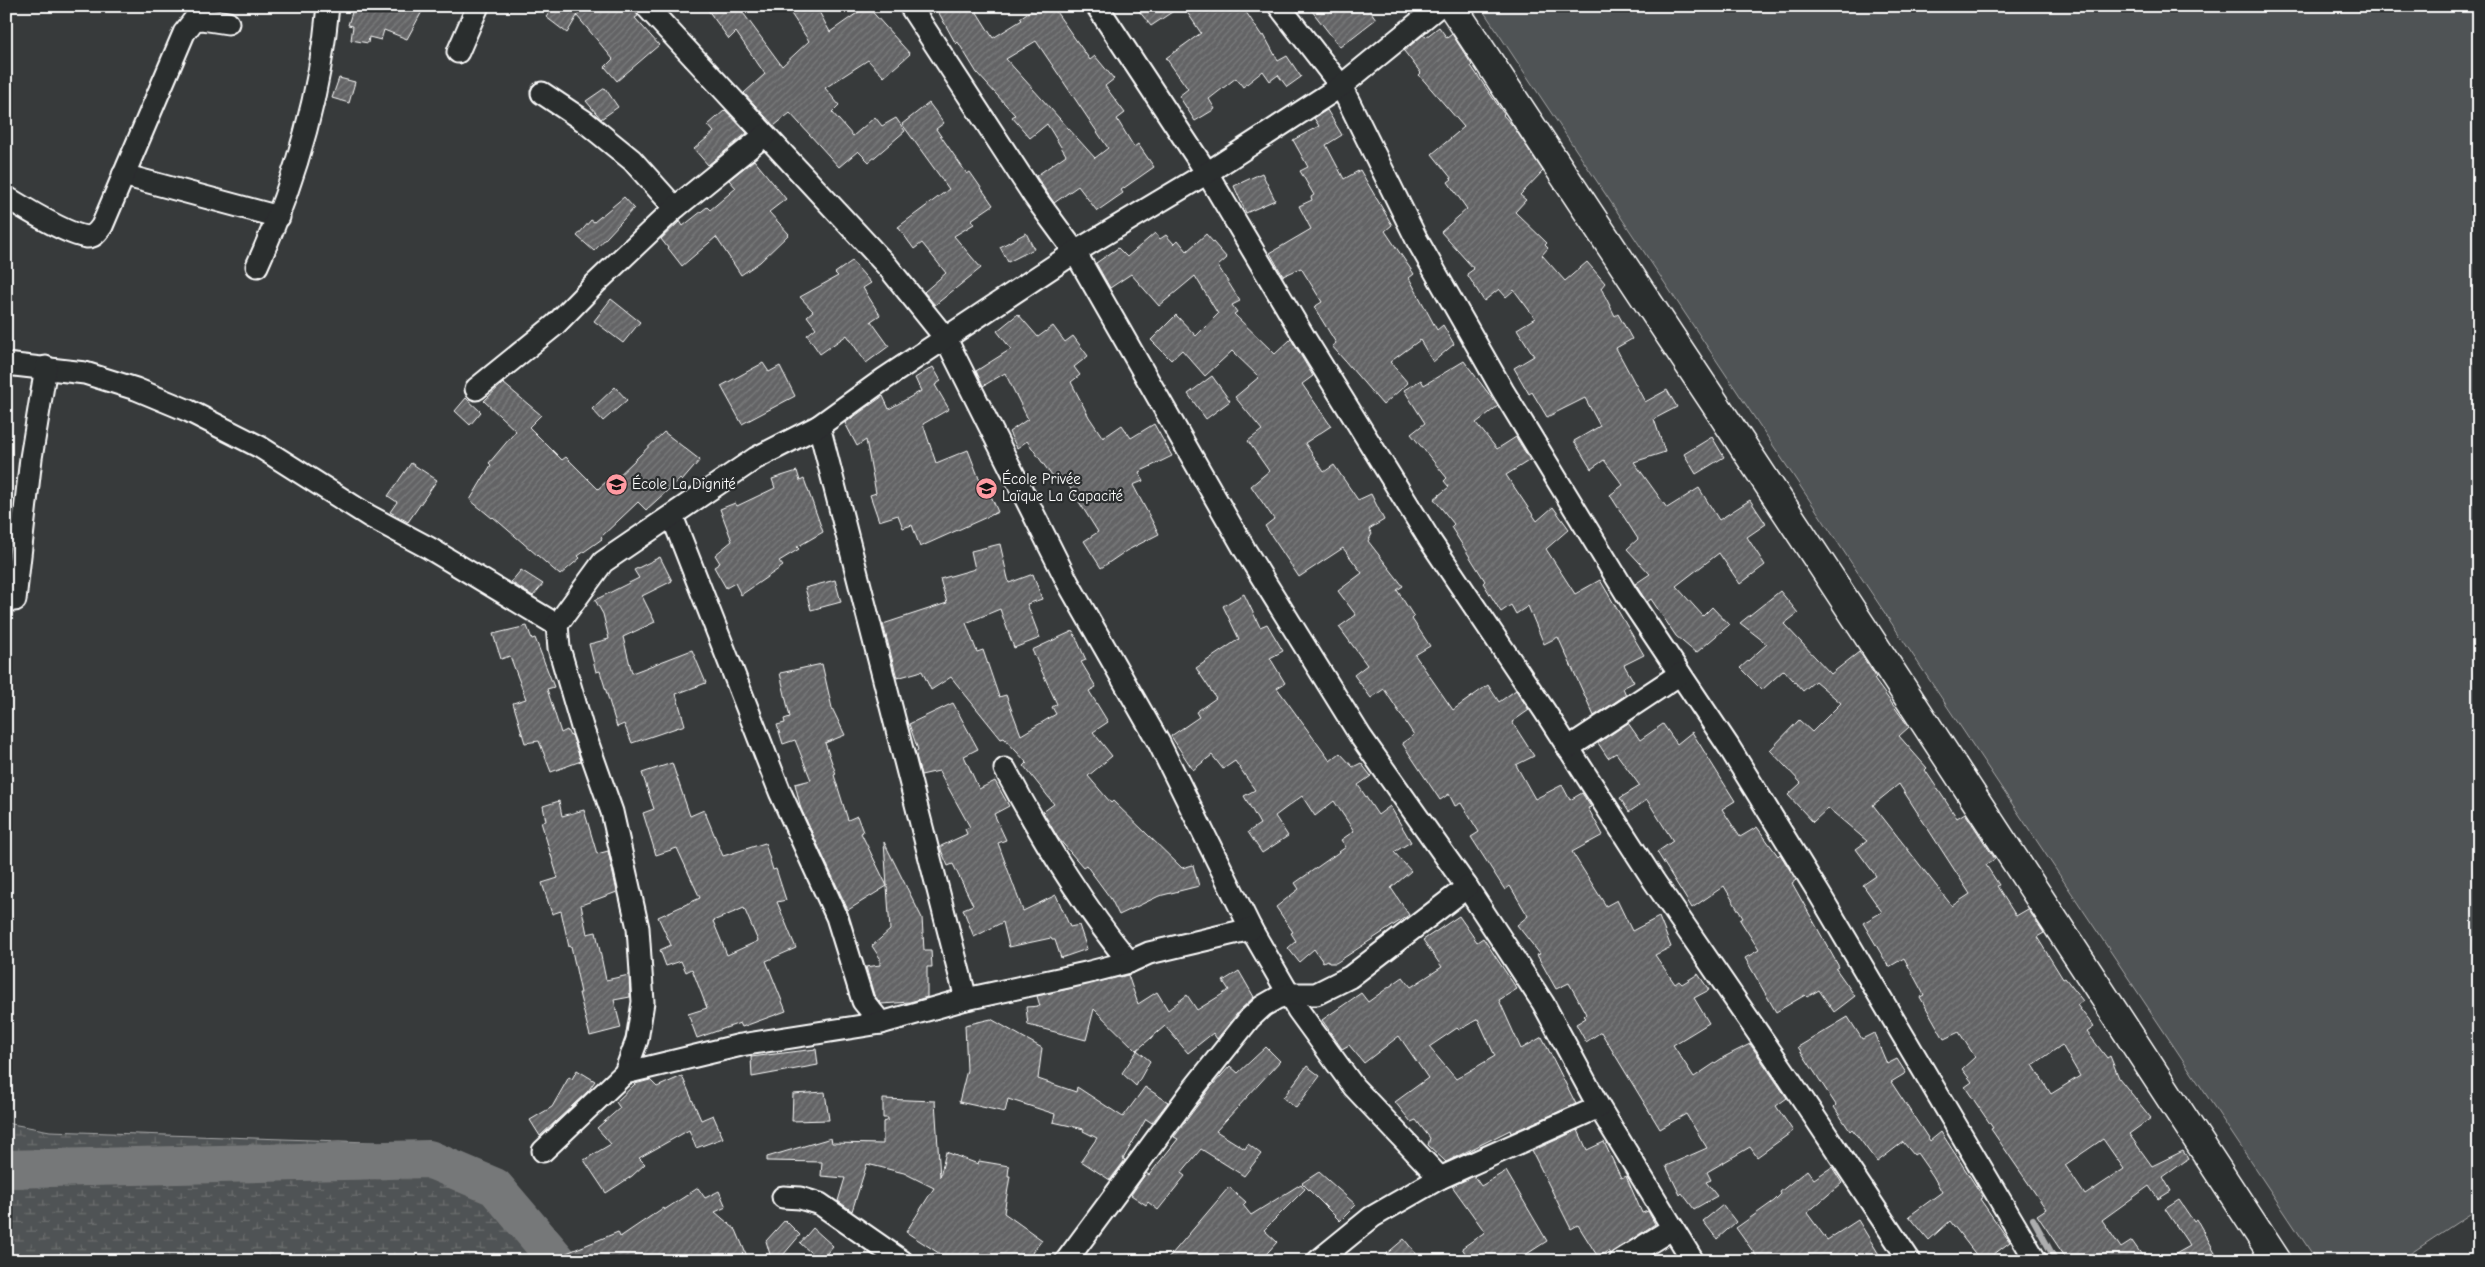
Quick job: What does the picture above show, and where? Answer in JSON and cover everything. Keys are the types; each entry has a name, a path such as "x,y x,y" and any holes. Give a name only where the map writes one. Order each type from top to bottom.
{"main road":[{"path":"1452,6 1832,581 2277,1261"}],"street":[{"path":"257,266 279,217 295,171 307,126 326,31 328,6"},
{"path":"458,52 478,6"},
{"path":"646,6 888,267 946,338 1068,583 1159,743 1251,929 1313,1033 1354,1087 1440,1178"},
{"path":"910,6 1034,196 1075,252 1250,558 1361,737 1467,887 1543,1003 1599,1108 1693,1261"},
{"path":"1097,6 1207,173 1306,340 1431,542 1654,881 1910,1261"},
{"path":"1279,6 1341,86 1417,240 1503,391 1626,593 1729,747 1820,895 2036,1261"},
{"path":"543,1151 625,1073 637,1040 643,1002 638,928 612,812 582,727 561,656 557,625 603,562 756,458 819,426 1075,252 1207,173 1341,86 1439,6"},
{"path":"6,197 72,232 88,237 96,234 102,226 189,25 194,20 202,19 228,23"},
{"path":"542,93 584,121 632,160 675,208"},
{"path":"476,388 554,325 594,284 675,208 765,135"},
{"path":"124,175 279,217"},
{"path":"6,364 46,367 85,373 136,389 198,415 260,447 369,516 429,548 557,625"},
{"path":"15,600 31,458 46,367"},
{"path":"819,426 966,999"},
{"path":"672,516 780,792 837,917 863,1001 881,1023"},
{"path":"1568,748 1680,674"},
{"path":"1005,769 1037,830 1100,926 1129,962"},
{"path":"1066,1261 1194,1088 1250,1018 1263,1006 1277,998 1290,994 1316,994 1350,977 1467,887"},
{"path":"625,1073 741,1045 881,1023 966,999 1129,962 1149,954 1251,929"},
{"path":"1318,1261 1372,1217 1440,1178 1599,1108"},
{"path":"782,1197 800,1198 820,1204 902,1261"},
{"path":"1620,1261 1673,1228"}],"green space":[{"path":"1480,6 2479,6 2479,1208 2399,1261 2317,1261"},
{"path":"6,1123 50,1131 428,1144 529,1224 543,1261 6,1261"}],"building":[{"path":"354,6 425,6 407,39 384,30 381,40 369,37 368,43 351,40 353,26 348,25"},
{"path":"555,6 583,6 567,33 546,17"},
{"path":"588,6 634,6 638,16 635,18 659,45 617,81 605,67 613,59 577,16"},
{"path":"705,6 738,6 782,66 809,41 786,6 816,6 830,32 867,6 910,54 884,77 868,60 825,88 839,105 832,112 853,136 875,117 882,126 896,118 905,131 869,162 858,151 839,167 790,113 774,126 744,93 765,74 736,32 729,39"},
{"path":"935,6 973,6 993,38 1022,20 1020,18 1037,6 1052,6 1090,60 1095,56 1114,79 1105,86 1125,113 1117,119 1134,147 1138,144 1154,167 1121,190 1123,193 1097,211 1078,186 1054,203 1036,176 1066,155 1047,124 1030,138 1012,117 1015,115 977,73 958,42 956,44","holes":["1036,41 1108,148 1095,158 1006,59"]},
{"path":"1135,6 1181,6 1151,26"},
{"path":"1183,6 1242,6 1262,36 1264,35 1278,61 1287,56 1301,77 1287,87 1278,75 1270,81 1263,71 1243,87 1236,78 1209,99 1215,109 1195,121 1179,96 1188,89 1166,58 1201,33"},
{"path":"1308,6 1367,6 1376,19 1340,47"},
{"path":"1439,27 1447,38 1452,34 1503,115 1513,126 1543,171 1520,195 1526,200 1515,212 1547,243 1545,245 1548,248 1542,255 1565,281 1587,262 1605,283 1601,288 1615,316 1618,314 1632,339 1616,348 1645,402 1667,390 1677,407 1654,419 1665,452 1634,462 1667,508 1699,488 1719,520 1750,500 1766,524 1747,537 1765,565 1740,584 1719,553 1676,586 1703,616 1712,607 1729,625 1696,653 1676,636 1651,599 1647,602 1635,584 1650,574 1627,549 1638,539 1610,495 1623,485 1604,460 1591,469 1574,441 1600,426 1585,398 1547,417 1532,392 1529,394 1514,368 1534,356 1517,329 1535,318 1514,290 1506,297 1499,289 1484,301 1467,274 1474,269 1441,232 1467,209 1448,182 1452,179 1432,154 1464,127 1419,75 1421,73 1404,51 1423,35 1426,37"},
{"path":"339,78 355,82 349,103 332,98"},
{"path":"605,88 618,107 601,119 586,101"},
{"path":"929,103 944,123 936,129 967,174 970,172 993,205 971,220 974,224 954,236 981,268 935,305 924,292 946,273 922,243 914,249 898,227 949,189 902,124"},
{"path":"725,110 747,133 708,165 694,149 714,132 708,125"},
{"path":"1327,110 1342,135 1326,145 1344,179 1360,170 1392,225 1385,231 1414,274 1409,278 1437,330 1443,325 1454,344 1433,362 1420,340 1390,362 1408,383 1383,405 1332,346 1336,343 1314,307 1322,302 1301,268 1283,276 1270,253 1311,229 1299,206 1312,200 1311,197 1314,195 1300,171 1308,167 1293,140 1319,126 1314,118"},
{"path":"754,160 786,199 769,212 789,234 760,262 741,275 716,237 682,266 661,239 680,221 683,226 707,207 710,210 736,188 729,180"},
{"path":"1262,173 1275,200 1246,213 1234,186"},
{"path":"624,197 634,208 594,251 577,236 591,220 594,222"},
{"path":"1026,233 1034,249 1008,262 1000,247"},
{"path":"1155,233 1160,239 1166,235 1174,244 1178,240 1187,251 1206,234 1227,258 1218,266 1240,301 1232,305 1237,312 1234,314 1275,354 1291,339 1313,376 1302,384 1331,426 1305,443 1324,472 1334,465 1358,500 1371,494 1384,520 1369,529 1372,534 1368,541 1403,586 1397,590 1414,617 1412,619 1430,646 1415,655 1453,710 1488,685 1499,702 1516,690 1529,710 1512,722 1534,756 1516,765 1535,799 1562,785 1570,800 1582,793 1591,807 1588,808 1603,835 1572,852 1606,906 1617,900 1632,931 1659,917 1671,947 1655,955 1675,984 1679,981 1682,984 1698,974 1709,990 1694,998 1709,1023 1673,1045 1694,1077 1724,1057 1750,1044 1787,1098 1776,1106 1793,1131 1757,1157 1750,1147 1707,1172 1711,1180 1706,1182 1717,1196 1694,1209 1682,1193 1680,1195 1666,1166 1707,1148 1686,1114 1660,1129 1601,1032 1586,1042 1576,1024 1586,1018 1584,1016 1586,1014 1569,983 1556,989 1537,955 1540,954 1517,925 1528,916 1510,886 1505,890 1471,837 1479,832 1461,803 1455,806 1449,794 1440,800 1402,743 1414,735 1384,689 1371,698 1354,675 1367,665 1339,627 1356,615 1338,591 1362,573 1343,548 1299,577 1265,526 1274,519 1251,486 1269,471 1248,441 1262,430 1235,397 1259,377 1232,351 1205,376 1182,350 1171,360 1151,340 1176,315 1196,336 1218,314 1195,276 1159,306 1131,274 1110,288 1096,263 1118,248 1127,257"},
{"path":"852,261 871,283 863,288 880,315 871,321 889,346 866,363 847,335 820,354 807,335 816,328 807,316 813,311 800,297 838,276 835,273"},
{"path":"611,299 640,322 623,343 594,321"},
{"path":"1018,314 1038,337 1053,326 1065,342 1073,336 1088,356 1074,367 1080,375 1071,382 1089,417 1103,438 1122,425 1131,438 1154,424 1172,456 1139,472 1143,481 1133,485 1159,534 1126,551 1101,568 1084,541 1098,532 1064,478 1057,483 1027,441 1017,448 1009,432 1028,419 1005,373 983,386 976,371 1011,349 997,331"},
{"path":"1464,361 1498,406 1476,423 1497,449 1516,437 1530,460 1506,475 1537,521 1553,507 1569,529 1546,549 1575,594 1600,580 1644,655 1624,665 1634,682 1623,688 1626,695 1594,716 1558,637 1544,644 1528,606 1516,614 1511,605 1501,612 1483,583 1485,581 1451,527 1454,524 1434,499 1449,487 1444,481 1447,478 1411,434 1425,423 1404,390 1421,380 1424,385"},
{"path":"763,363 769,372 780,366 795,396 742,424 721,386"},
{"path":"933,367 941,381 935,385 949,409 923,424 936,463 968,450 980,481 984,480 998,512 920,547 912,525 903,528 898,515 879,521 870,495 876,493 866,440 857,446 845,423 883,396 889,409 921,391 915,378"},
{"path":"1212,376 1230,401 1206,419 1188,394"},
{"path":"503,383 541,415 529,427 562,460 566,457 598,489 607,481 610,484 664,432 700,460 682,481 680,479 646,510 638,502 601,537 602,539 578,556 580,558 560,575 493,517 470,500 491,465 489,463 516,431 484,401"},
{"path":"615,387 627,400 603,421 592,409"},
{"path":"466,398 481,412 470,425 455,411"},
{"path":"1712,437 1724,457 1696,474 1684,454"},
{"path":"411,463 437,480 408,522 390,512 397,502 388,496"},
{"path":"797,471 800,481 804,479 823,532 797,547 799,549 779,561 783,566 741,595 735,583 726,588 714,567 720,563 715,555 732,541 720,509 735,503 737,506 775,488 772,479"},
{"path":"1000,544 1009,583 1033,574 1042,599 1027,604 1040,638 1014,648 1000,609 966,623 977,652 983,650 999,697 1006,695 1021,735 1056,714 1052,707 1057,704 1032,650 1073,631 1086,660 1081,662 1096,687 1089,691 1108,722 1093,732 1112,756 1088,776 1111,803 1113,801 1182,868 1193,865 1199,886 1159,896 1119,915 1111,899 1086,865 1083,867 1058,838 1043,812 1054,804 1024,766 1027,763 1004,738 1001,739 951,677 931,690 922,671 897,678 883,624 947,603 940,579 975,569 971,551"},
{"path":"660,557 672,581 642,596 655,622 623,637 632,673 692,650 706,683 676,694 685,725 632,743 624,724 617,727 600,671 596,672 589,644 609,639 603,614 595,600 639,578 634,570"},
{"path":"521,570 543,584 533,596 511,582"},
{"path":"835,580 841,602 811,610 805,588"},
{"path":"1780,591 1798,613 1784,624 1831,674 1859,652 1876,677 1874,679 1909,727 1899,736 1927,768 1925,770 1957,818 1965,813 1995,859 1986,865 1999,885 1997,886 2016,916 2028,909 2044,933 2037,937 2063,979 2065,978 2083,1001 2077,1005 2094,1027 2087,1032 2107,1058 2110,1056 2119,1078 2151,1118 2129,1134 2152,1166 2183,1151 2188,1159 2163,1177 2171,1191 2158,1199 2149,1186 2102,1220 2121,1248 2132,1241 2146,1261 2068,1261 2037,1215 2046,1209 1991,1129 1993,1128 1965,1087 1972,1082 1962,1069 1975,1057 1959,1032 1944,1039 1920,997 1924,995 1904,958 1889,967 1863,923 1882,912 1863,885 1876,876 1856,849 1867,841 1828,808 1813,822 1788,795 1801,783 1770,750 1799,720 1812,732 1841,703 1815,681 1803,691 1784,670 1762,690 1740,668 1767,644 1740,623","holes":["1899,784 1970,894 1952,906 1873,805","2062,1045 2080,1076 2051,1094 2033,1065","2103,1139 2124,1169 2085,1195 2065,1165"]},
{"path":"1244,594 1260,627 1267,624 1283,651 1270,658 1285,683 1277,688 1330,761 1340,753 1353,767 1361,763 1371,776 1358,785 1378,815 1390,806 1411,842 1394,852 1411,871 1391,888 1409,915 1336,963 1329,963 1327,960 1323,962 1314,949 1299,962 1288,948 1296,941 1291,933 1293,932 1276,907 1299,889 1295,883 1346,847 1341,840 1354,831 1334,801 1315,816 1302,796 1275,816 1288,836 1262,853 1248,832 1260,824 1244,796 1255,790 1235,761 1223,769 1212,755 1193,770 1171,736 1199,717 1196,712 1216,698 1196,668 1239,639 1223,606"},
{"path":"527,626 532,639 535,638 554,687 547,689 561,733 567,730 570,736 572,735 581,761 551,772 539,741 525,743 513,703 526,699 510,656 501,659 493,634"},
{"path":"822,664 832,708 845,735 825,743 836,774 834,775 848,820 857,816 863,832 861,833 887,886 848,910 801,809 795,784 811,780 795,740 783,744 777,725 785,723 784,719 790,717 780,673"},
{"path":"953,703 978,749 964,756 979,789 995,781 1009,806 994,814 1006,840 998,843 1023,911 1056,895 1070,927 1079,925 1087,949 1061,958 1055,940 1051,938 1009,947 1003,922 974,937 963,909 973,905 953,864 948,866 941,850 941,846 967,834 965,829 970,827 939,771 921,775 915,752 918,750 909,724"},
{"path":"1628,723 1640,740 1663,724 1677,744 1692,732 1735,801 1722,809 1740,837 1757,827 1778,856 1780,854 1796,880 1792,883 1839,967 1836,969 1855,996 1834,1012 1819,990 1807,997 1805,995 1776,1012 1745,958 1759,950 1740,920 1743,918 1724,886 1692,908 1657,852 1673,841 1647,800 1629,812 1620,798 1640,786 1616,753 1608,758 1598,743"},
{"path":"672,763 690,816 704,810 723,856 765,843 773,870 776,869 786,900 777,902 796,948 766,961 786,1011 742,1027 740,1023 697,1038 688,1014 707,1008 692,969 686,972 681,961 666,966 660,950 671,945 658,917 700,898 677,848 656,855 643,813 654,809 642,773","holes":["744,908 758,941 727,955 713,921"]},
{"path":"559,801 562,816 584,810 597,854 608,851 617,892 581,905 587,934 596,932 606,980 629,975 630,997 614,1000 621,1028 590,1036 579,993 581,993 571,946 569,947 561,911 552,914 542,883 558,878 541,822 546,821 543,806"},
{"path":"884,842 922,918 924,950 931,950 932,967 927,967 927,997 910,1002 881,1004 874,995 866,967 880,965 880,958 872,946 890,930"},
{"path":"1459,916 1477,942 1483,938 1517,989 1499,1000 1521,1049 1542,1037 1576,1104 1511,1133 1510,1130 1446,1162 1428,1145 1430,1138 1416,1120 1411,1122 1395,1102 1428,1078 1399,1036 1364,1063 1349,1045 1342,1049 1322,1020 1361,993 1368,1002 1403,977 1411,987 1442,967 1423,940","holes":["1478,1019 1495,1056 1456,1079 1429,1047 1457,1028 1459,1030"]},
{"path":"1239,971 1254,997 1240,1010 1217,1039 1213,1033 1188,1053 1165,1026 1137,1050 1150,1061 1136,1086 1122,1073 1137,1051 1094,1009 1086,1040 1028,1025 1026,1007 1040,1006 1037,996 1128,975 1138,1004 1157,992 1168,1010 1187,995 1197,1010 1229,990 1223,981"},
{"path":"1848,1017 1862,1039 1874,1033 1887,1064 1897,1059 1906,1073 1891,1082 1930,1141 1941,1132 1983,1197 1980,1199 2010,1242 1985,1261 1981,1261 1950,1221 1929,1240 1909,1216 1942,1192 1933,1176 1917,1153 1914,1155 1903,1142 1877,1162 1852,1129 1850,1131 1834,1107 1836,1105 1798,1047"},
{"path":"991,1019 1042,1048 1038,1079 1076,1092 1077,1087 1123,1117 1145,1087 1168,1102 1152,1123 1146,1119 1123,1159 1125,1160 1110,1180 1081,1161 1097,1138 1083,1131 1084,1129 1053,1122 1055,1114 1008,1099 1005,1112 959,1102 967,1070 965,1025"},
{"path":"1266,1047 1280,1061 1216,1131 1245,1149 1248,1144 1261,1154 1244,1176 1201,1149 1181,1173 1185,1176 1158,1210 1148,1202 1146,1205 1131,1195 1146,1173 1149,1175 1178,1139 1174,1137 1211,1087 1230,1066 1238,1073"},
{"path":"816,1049 818,1065 752,1077 751,1057"},
{"path":"1307,1066 1320,1076 1296,1108 1283,1098"},
{"path":"577,1070 595,1081 588,1091 540,1136 530,1120 552,1107 569,1077 572,1079"},
{"path":"682,1076 701,1120 713,1115 723,1138 696,1148 689,1130 639,1158 645,1164 632,1176 606,1193 584,1160 611,1144 597,1128 620,1108 616,1102 635,1084 650,1080 657,1087"},
{"path":"825,1092 829,1120 792,1121 793,1094"},
{"path":"883,1099 935,1101 940,1177 946,1152 978,1164 979,1161 1009,1166 1008,1176 1010,1176 1004,1213 1042,1240 1026,1261 951,1261 906,1232 934,1188 904,1173 867,1164 852,1211 838,1201 845,1178 821,1176 822,1162 767,1161 767,1157 831,1138 832,1143 883,1144 883,1122 888,1120 888,1118 883,1118"},
{"path":"1578,1130 1587,1150 1604,1142 1621,1178 1626,1176 1642,1213 1648,1211 1655,1224 1610,1254 1608,1251 1598,1257 1578,1225 1571,1229 1532,1151"},
{"path":"1832,1167 1842,1183 1807,1213 1827,1240 1858,1220 1883,1261 1760,1261 1736,1228 1774,1201 1781,1194 1780,1192 1807,1170 1814,1179"},
{"path":"1506,1171 1547,1241 1516,1261 1470,1261 1462,1248 1485,1232 1452,1186 1474,1176 1481,1186"},
{"path":"1319,1172 1356,1205 1340,1221 1302,1183"},
{"path":"1301,1184 1305,1189 1264,1230 1277,1242 1260,1261 1166,1261 1229,1187 1246,1202 1243,1205 1251,1215"},
{"path":"698,1188 705,1198 719,1191 726,1207 715,1212 736,1230 749,1261 547,1261 618,1232 620,1237 663,1208 664,1210"},
{"path":"2179,1200 2194,1222 2197,1220 2220,1261 2163,1261 2190,1246 2165,1209"},
{"path":"1723,1205 1736,1222 1717,1239 1703,1221"},
{"path":"785,1220 800,1235 778,1261 772,1261 766,1241"},
{"path":"813,1228 833,1246 820,1261 800,1243"},
{"path":"1404,1239 1422,1261 1378,1261"}],"waterway":[{"path":"6,1169 429,1159 495,1187 558,1261"},
{"path":"2033,1219 2056,1261"}],"place":[{"name":"École La Dignité","path":"616,484"},
{"name":"École Privée Laïque La Capacité","path":"986,488"}]}
